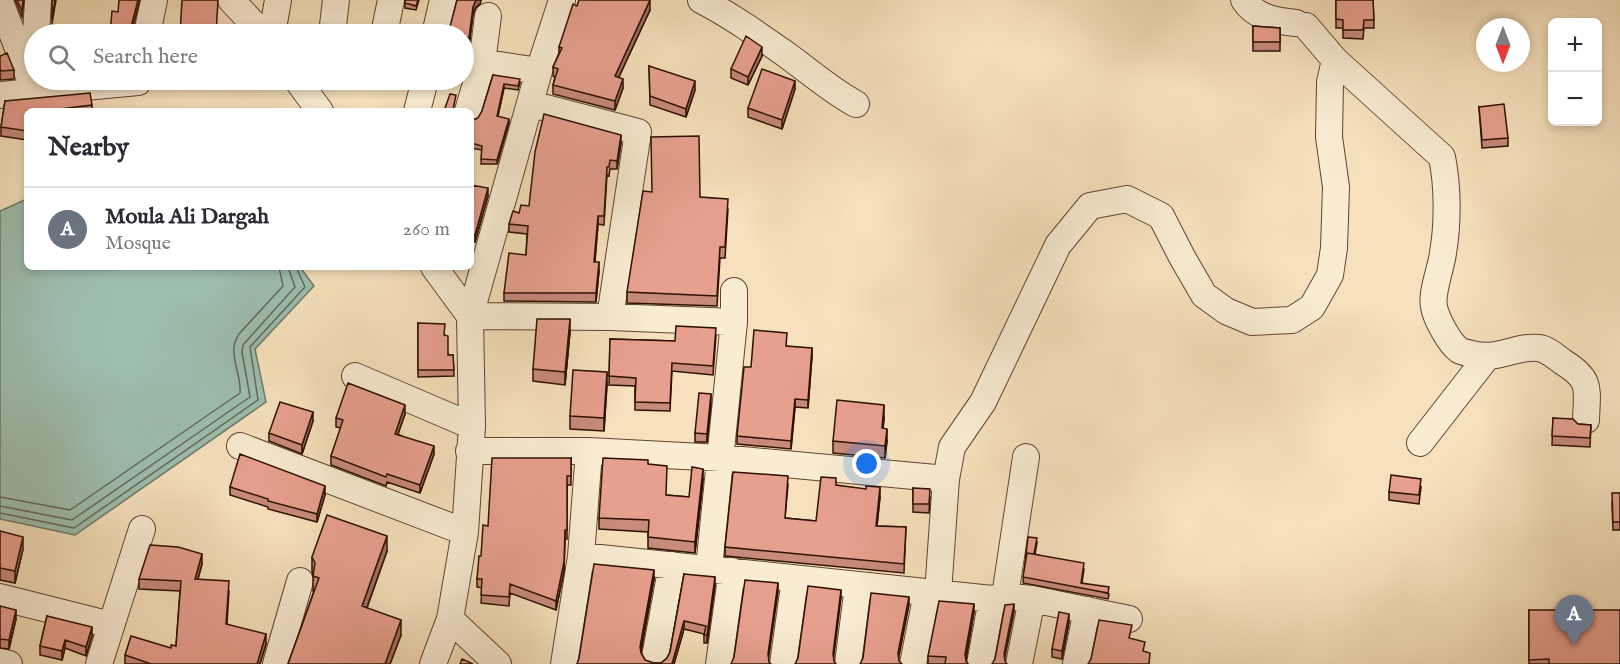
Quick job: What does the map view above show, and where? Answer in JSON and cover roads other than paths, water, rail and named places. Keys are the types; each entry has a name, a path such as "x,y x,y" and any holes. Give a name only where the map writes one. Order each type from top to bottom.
{"street":[{"path":"37,24 38,0"},
{"path":"149,24 154,0"},
{"path":"231,0 254,24"},
{"path":"274,24 278,0"},
{"path":"333,24 336,0"},
{"path":"386,24 391,0"},
{"path":"437,24 443,0"},
{"path":"434,664 450,619 465,532 470,438 470,316 539,71 562,0"},
{"path":"701,0 774,46 837,94 856,104"},
{"path":"1244,0 1257,14 1277,21 1301,24 1335,60 1442,157 1446,175 1445,243 1439,278 1433,293 1434,308 1447,335 1459,351 1493,357 1541,348 1579,372 1584,379 1587,388 1586,420"},
{"path":"0,2 24,63"},
{"path":"474,59 488,16"},
{"path":"913,664 933,593 946,478 952,447 983,402 1058,245 1090,206 1127,199 1161,216 1204,295 1226,311 1252,322 1292,320 1312,307 1330,275 1334,248 1336,187 1329,137 1330,82 1335,60"},
{"path":"474,62 539,71"},
{"path":"0,95 24,88"},
{"path":"304,90 318,108"},
{"path":"418,108 422,90"},
{"path":"468,108 470,90"},
{"path":"531,104 638,132 610,317"},
{"path":"436,270 470,316"},
{"path":"718,664 721,458 734,322 734,291"},
{"path":"470,316 610,317 734,322"},
{"path":"1420,443 1487,357"},
{"path":"355,376 470,438 589,451 721,458 946,478"},
{"path":"240,446 465,532"},
{"path":"564,664 581,556 589,451"},
{"path":"980,664 999,597 1026,457"},
{"path":"99,664 142,529"},
{"path":"581,556 720,569 858,586 1032,599 1129,619"},
{"path":"655,657 672,565"},
{"path":"783,664 795,579"},
{"path":"276,664 300,581"},
{"path":"848,664 858,586"},
{"path":"0,597 111,625"},
{"path":"1019,664 1032,599"},
{"path":"1077,664 1088,610"},
{"path":"450,619 498,664"},
{"path":"0,662 9,664"}],"water":[{"path":"24,200 24,270 302,270 314,286 255,349 266,402 75,535 0,519 0,211"}],"place":[{"name":"Moula Ali Dargah","path":"1574,645"}]}
